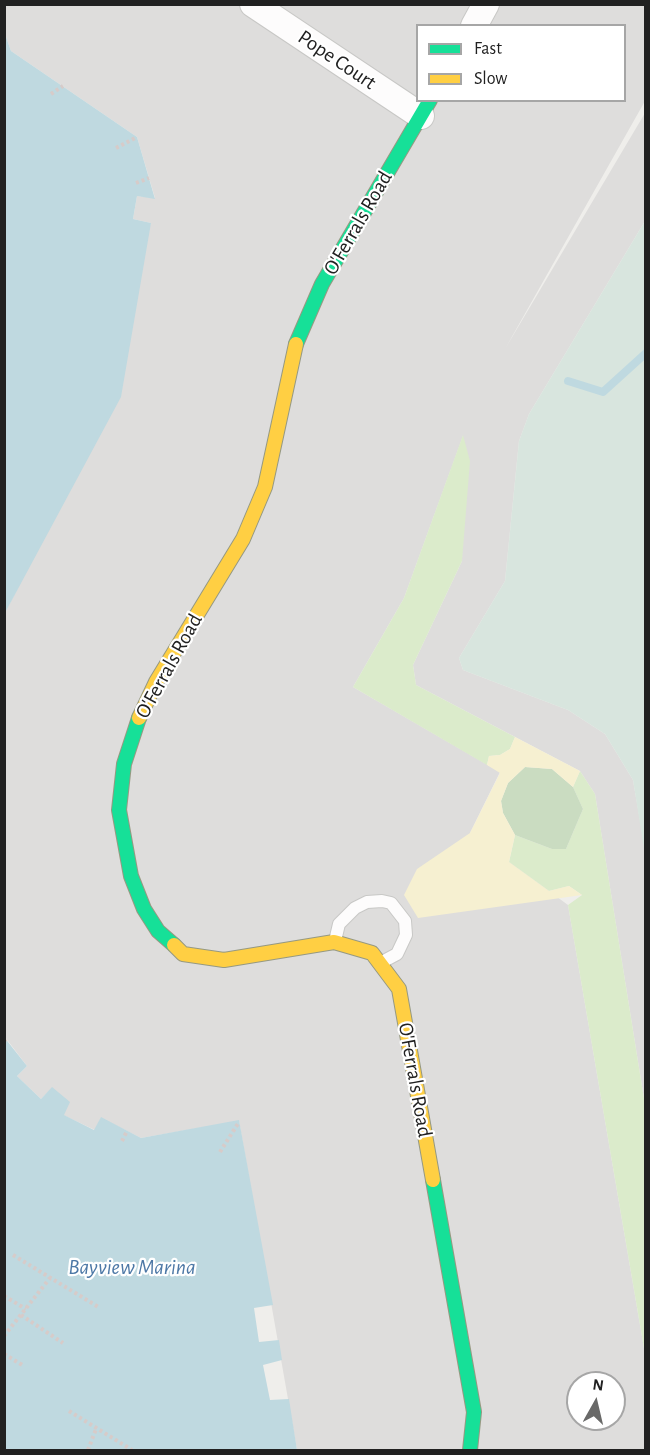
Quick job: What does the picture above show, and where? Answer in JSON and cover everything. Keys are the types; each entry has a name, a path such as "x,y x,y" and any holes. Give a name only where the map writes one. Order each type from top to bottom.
{"street":[{"name":"Pope Court","path":"253,4 416,102"},
{"path":"475,24 486,4"},
{"name":"O'Ferrals Road","path":"426,108 308,314 293,353 265,487 243,538 156,682 138,721 124,764 119,810 131,876 144,909 158,931 183,954 225,960 334,942 361,947 381,962 399,989 474,1412 470,1450"}],"lane":[{"path":"334,942 339,924 355,908 367,902 391,903 405,921 406,935 397,954 381,962"}],"path":[{"path":"51,94 63,86"},
{"path":"116,147 137,137"},
{"path":"136,183 149,178"},
{"path":"220,1152 239,1122"},
{"path":"122,1141 127,1131"},
{"path":"13,1255 100,1308"},
{"path":"4,1336 50,1278"},
{"path":"4,1296 26,1309"},
{"path":"21,1315 63,1343"},
{"path":"4,1354 24,1366"},
{"path":"69,1411 132,1450"},
{"path":"88,1450 96,1429"}],"shaded area":[{"path":"5,5 645,5 645,101 505,349 645,113 645,221 529,414 519,441 505,581 459,658 463,670 568,710 605,734 633,780 646,855 645,1105 595,794 580,771 416,685 413,665 462,561 463,436 404,598 353,687 500,772 470,833 568,905 645,1354 645,1450 297,1450 239,1121 141,1138 101,1118 95,1130 63,1115 52,1088 41,1099 17,1076 27,1066 5,1037 5,613 16,591 151,223 133,219 137,196 155,198 137,137 11,51 5,34"},
{"path":"645,221 645,855 633,780 605,734 568,710 463,670 459,658 505,581 519,441 529,414"}],"green space":[{"path":"463,435 470,461 462,561 413,665 416,685 515,737 510,749 500,755 489,756 487,765 353,687 404,598"},
{"path":"525,767 552,769 573,787 583,809 566,849 552,849 515,835 503,813 501,801 508,783"},
{"path":"580,771 595,794 645,1105 645,1354 568,905 582,895 569,886 549,891 509,862 515,835 552,849 566,849 583,809 573,787"}],"sand":[{"path":"515,737 580,771 573,787 552,769 525,767 508,783 501,801 503,813 515,835 509,862 549,891 569,886 582,895 418,918 404,895 417,869 470,833 500,773 487,765 489,756 500,755 510,749"}],"water":[{"path":"5,34 11,51 137,137 155,199 137,196 133,219 151,223 121,397 5,613"},
{"name":"Bayview Marina","path":"4,1037 27,1066 17,1076 41,1099 52,1087 70,1102 64,1115 94,1130 101,1117 141,1138 239,1120 273,1305 254,1308 259,1342 279,1340 282,1360 263,1365 270,1400 289,1399 297,1450 5,1450"}],"waterway":[{"path":"568,381 603,392 646,353"}],"traffic: fast":[{"path":"296,344 322,284 429,102"},
{"path":"139,718 124,764 119,810 131,876 144,909 158,931 174,945"},
{"path":"433,1180 474,1412 470,1450"}],"traffic: slow":[{"path":"139,718 156,682 243,539 265,487 296,344"},
{"path":"174,945 183,954 224,960 334,942 372,953 399,989 433,1180"}]}
